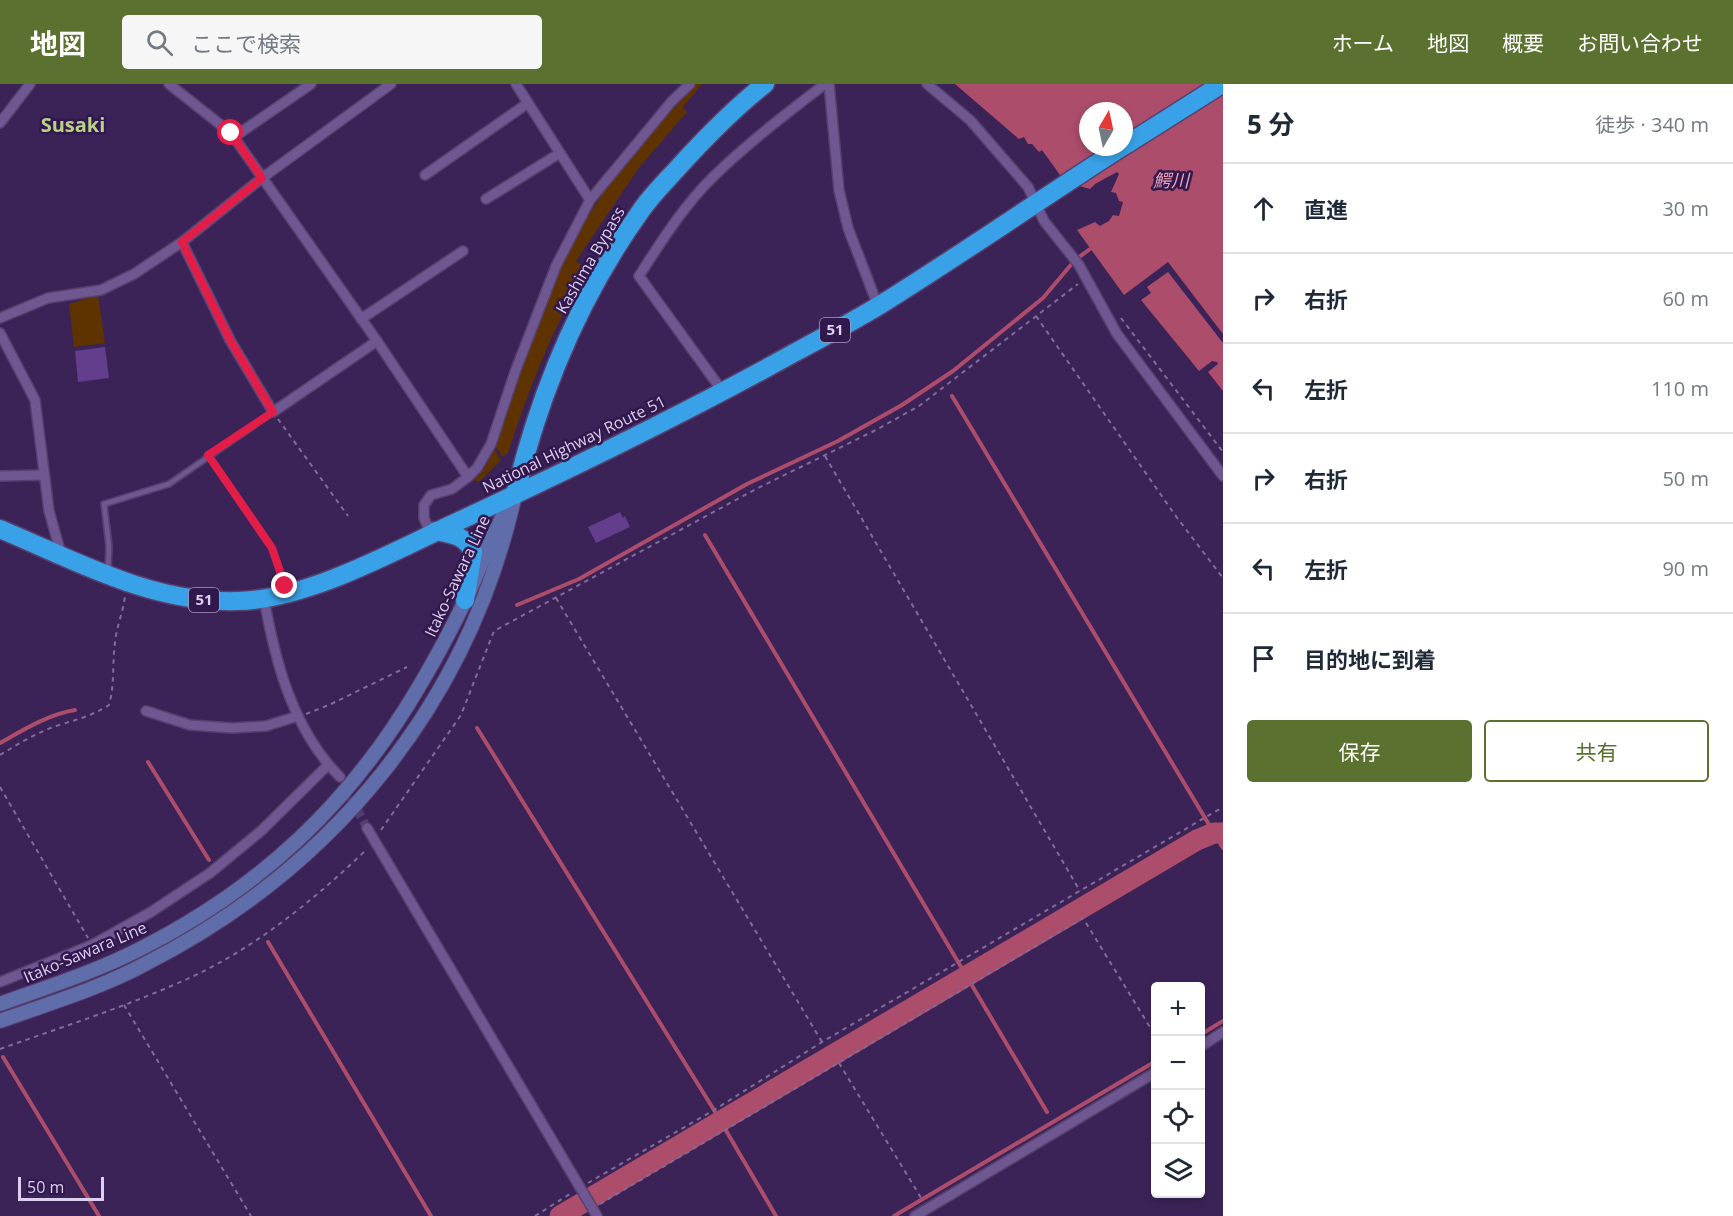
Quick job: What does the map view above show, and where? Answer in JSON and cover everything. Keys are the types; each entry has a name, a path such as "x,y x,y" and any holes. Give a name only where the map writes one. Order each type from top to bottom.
{"highway":[{"name":"Kashima Bypass","path":"515,495 531,434 555,369 584,305 620,242 641,210 711,131 765,84"},
{"name":"National Highway Route 51","path":"1133,140 1221,84"},
{"name":"National Highway Route 51","path":"0,529 127,583 160,592 200,600 241,601 288,594 348,571 434,533 632,439 723,392 878,306 1108,156"},
{"path":"434,533 458,536 470,545 473,552 465,600"}],"main road":[{"name":"Itako-Sawara Line","path":"0,1004 85,974 139,950 219,904 296,844 365,767 395,726 430,668 465,600 493,534 515,495"},
{"name":"Itako-Sawara Line","path":"0,1021 93,988 146,964 198,936 257,896 345,818 382,776 410,737 449,673 480,609 506,534 515,495"}],"street":[{"path":"0,123 30,84"},
{"path":"234,137 311,84"},
{"path":"0,318 48,298 100,290 134,274 182,242 378,88 391,84"},
{"path":"516,84 590,200"},
{"path":"434,533 424,518 426,500 431,495 452,489 468,477 477,468 491,444 514,372 556,266 590,200 672,102 690,84"},
{"path":"723,392 639,276 680,216 712,177 771,125 827,84 839,190 848,228 878,306"},
{"path":"927,84 970,120 1028,186 1044,221 1075,260 1117,334 1223,476"},
{"path":"175,86 234,137 377,341 468,477"},
{"path":"425,175 528,103"},
{"path":"486,199 560,153"},
{"path":"182,242 230,340 273,412 377,341"},
{"path":"361,319 463,251"},
{"path":"0,333 35,400 49,511 61,554"},
{"path":"0,476 43,475"},
{"path":"264,598 275,654 290,699 328,765 340,777"},
{"path":"146,711 190,725 232,728 266,726 298,716"},
{"path":"0,982 92,945 151,912 210,873 261,831 328,765"},
{"path":"367,828 593,1210"},
{"path":"1205,1044 1223,1032"},
{"path":"915,1216 1151,1074"}],"lane":[{"path":"107,575 109,546 104,504 169,484 273,412"},
{"path":"208,455 272,548 288,594"}],"path":[{"path":"0,1049 124,1005 187,979 270,931 336,878 374,842 461,714 494,631 756,489 825,456 918,406 1087,279"},
{"path":"1036,316 1175,516 1223,578"},
{"path":"1121,318 1223,452"},
{"path":"273,412 348,516"},
{"path":"825,456 1080,891"},
{"path":"0,755 22,741 55,727 94,715 109,705 114,689 115,642 123,614 127,583"},
{"path":"556,598 822,1042"},
{"path":"298,716 329,705 407,667"},
{"path":"0,787 92,945"},
{"path":"535,1216 714,1110 822,1042 1223,807"},
{"path":"593,1210 1083,918 1154,1036"},
{"path":"124,1005 251,1216"},
{"path":"838,1063 920,1196"}],"shaded area":[{"path":"696,84 702,84 683,107 687,112 638,169 576,261 588,269 553,335 524,405 508,453 503,457 495,446 552,282 587,218 616,173 663,117"},
{"path":"98,295 105,343 74,347 69,304"},
{"path":"494,448 501,460 479,482 473,480 484,469"}],"water":[{"name":"鰐川","path":"955,84 1223,84 1223,334 1168,262 1124,295 1077,230 1095,222 1100,226 1109,221 1113,215 1119,216 1123,202 1119,201 1116,193 1111,192 1119,174 1117,172 1090,189 1065,182 1042,150 1039,152 1032,144 1028,144 1024,137 1019,139"},
{"path":"1168,272 1223,343 1223,391 1208,372 1218,364 1217,362 1212,361 1199,371 1141,300 1151,293 1147,287"}],"building":[{"path":"105,347 109,378 78,382 75,351"},
{"path":"620,512 623,518 625,516 630,527 596,543 588,527"}],"waterway":[{"path":"517,605 579,579 747,484 838,441 902,405 953,371 1043,298 1075,260 1090,249"},
{"path":"952,396 1223,848"},
{"path":"705,535 1047,1112"},
{"path":"0,743 46,719 75,710"},
{"path":"477,728 714,1110 776,1216"},
{"path":"148,762 209,860"},
{"path":"560,1216 1197,840 1214,833 1223,833"},
{"path":"268,942 431,1216"},
{"path":"1205,1032 1223,1021"},
{"path":"3,1057 99,1216"},
{"path":"894,1216 1151,1064"}],"tunnel":[{"path":"344,785 367,828"}],"district":[{"name":"Susaki","path":"73,125"}],"route":[{"path":"231,133 262,178 182,242 230,340 273,412 208,455 272,548 285,586"}]}
